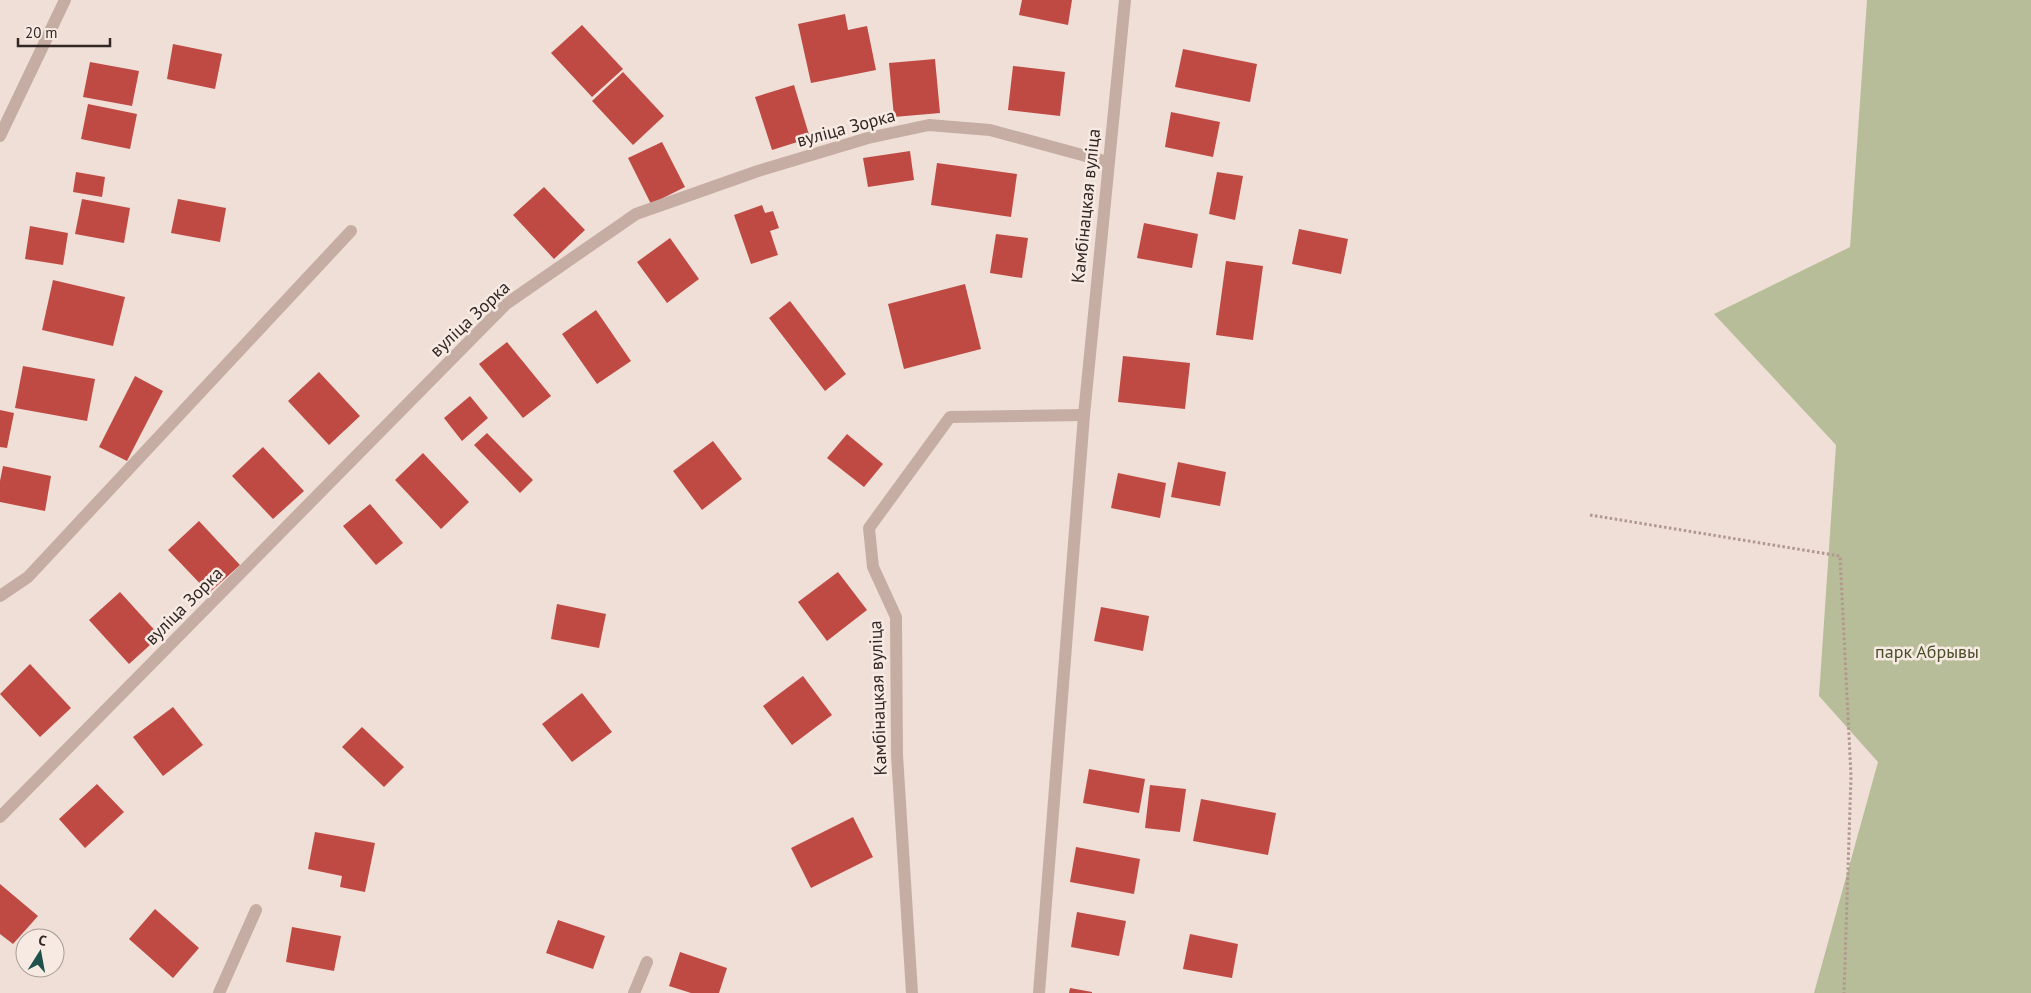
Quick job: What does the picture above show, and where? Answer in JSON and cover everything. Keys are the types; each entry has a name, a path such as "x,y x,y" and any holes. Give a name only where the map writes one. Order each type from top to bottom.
{"street":[{"path":"0,136 66,0"},
{"name":"Камбінацкая вуліца","path":"1039,993 1084,414 1125,0"},
{"name":"вуліца Зорка","path":"0,817 506,304 636,214 758,171 868,138 929,125 990,130 1108,162"},
{"path":"0,596 28,576 351,231"},
{"name":"Камбінацкая вуліца","path":"912,993 897,755 896,617 874,567 869,528 950,417 1084,414"},
{"path":"219,993 256,910"},
{"path":"634,993 647,962"}],"path":[{"path":"1590,515 1840,556 1852,776 1844,993"}],"green space":[{"name":"парк Абрывы","path":"1867,0 2031,0 2031,993 1814,993 1878,762 1819,696 1836,445 1714,314 1850,247"}],"building":[{"path":"1022,0 1072,0 1068,25 1019,15"},
{"path":"845,14 848,30 867,26 876,70 811,83 798,24"},
{"path":"582,25 623,69 592,97 551,53"},
{"path":"173,44 222,54 215,89 167,79"},
{"path":"1183,49 1257,64 1250,102 1175,87"},
{"path":"935,59 940,113 894,117 889,63"},
{"path":"90,62 139,71 132,106 83,97"},
{"path":"1013,66 1065,72 1060,116 1008,110"},
{"path":"623,72 664,116 633,145 592,101"},
{"path":"794,85 810,138 772,150 755,97"},
{"path":"88,104 137,114 130,149 81,139"},
{"path":"1171,112 1220,122 1213,157 1165,147"},
{"path":"662,142 685,187 651,204 628,158"},
{"path":"910,151 914,180 868,187 863,158"},
{"path":"937,163 1017,174 1011,217 931,205"},
{"path":"76,172 105,177 102,197 73,192"},
{"path":"1217,172 1243,176 1235,220 1209,214"},
{"path":"544,187 585,230 554,259 513,215"},
{"path":"82,199 130,208 124,243 75,234"},
{"path":"178,199 226,208 220,242 171,233"},
{"path":"762,205 765,213 773,211 779,228 770,231 778,255 751,264 734,215"},
{"path":"1144,223 1198,234 1192,268 1137,258"},
{"path":"30,226 68,233 63,265 25,259"},
{"path":"1299,229 1348,239 1341,274 1292,264"},
{"path":"996,234 1028,238 1022,278 990,273"},
{"path":"670,238 699,279 667,303 637,262"},
{"path":"1226,261 1263,266 1253,340 1216,335"},
{"path":"53,280 125,297 113,346 42,330"},
{"path":"965,284 981,349 904,369 888,304"},
{"path":"790,301 846,374 825,391 769,318"},
{"path":"596,310 631,361 597,384 562,334"},
{"path":"507,342 551,396 523,418 479,364"},
{"path":"1123,356 1190,363 1185,409 1118,402"},
{"path":"23,366 95,379 87,421 15,408"},
{"path":"319,372 360,416 329,445 288,401"},
{"path":"135,376 163,391 127,461 99,447"},
{"path":"470,396 488,418 462,441 444,418"},
{"path":"0,410 14,413 7,448 0,447"},
{"path":"487,433 533,480 520,493 474,445"},
{"path":"847,434 883,464 864,487 827,458"},
{"path":"713,441 742,479 702,510 673,471"},
{"path":"263,447 304,491 273,519 232,476"},
{"path":"423,453 469,502 441,529 395,480"},
{"path":"1178,462 1226,472 1220,506 1171,497"},
{"path":"3,466 51,476 45,511 0,502 0,481"},
{"path":"1118,473 1166,483 1160,518 1111,508"},
{"path":"370,504 403,543 376,565 343,526"},
{"path":"199,521 240,565 209,593 168,550"},
{"path":"838,572 867,610 827,641 798,602"},
{"path":"120,592 160,636 129,664 89,620"},
{"path":"557,604 606,614 599,648 551,639"},
{"path":"1101,607 1149,616 1143,651 1094,641"},
{"path":"30,664 71,708 40,737 0,694"},
{"path":"803,676 832,715 792,745 763,706"},
{"path":"582,693 612,732 572,762 542,724"},
{"path":"173,707 203,745 163,776 133,737"},
{"path":"362,727 404,767 384,787 342,747"},
{"path":"1089,769 1145,779 1139,813 1083,803"},
{"path":"97,784 124,812 85,848 59,819"},
{"path":"1150,785 1186,789 1180,832 1145,828"},
{"path":"1201,799 1276,813 1268,855 1193,841"},
{"path":"853,817 873,857 811,888 791,848"},
{"path":"315,832 375,843 365,892 340,887 342,876 308,869"},
{"path":"1076,847 1140,859 1134,894 1070,882"},
{"path":"0,884 38,916 27,928 15,928 15,942 13,944 0,934"},
{"path":"155,909 199,948 173,978 129,939"},
{"path":"1077,912 1126,921 1119,956 1071,947"},
{"path":"558,920 605,936 593,969 546,953"},
{"path":"292,927 341,936 334,971 286,962"},
{"path":"1190,934 1238,944 1232,978 1183,969"},
{"path":"680,952 727,968 719,993 691,993 669,986"},
{"path":"1070,988 1092,992 1092,993 1069,993"}]}
